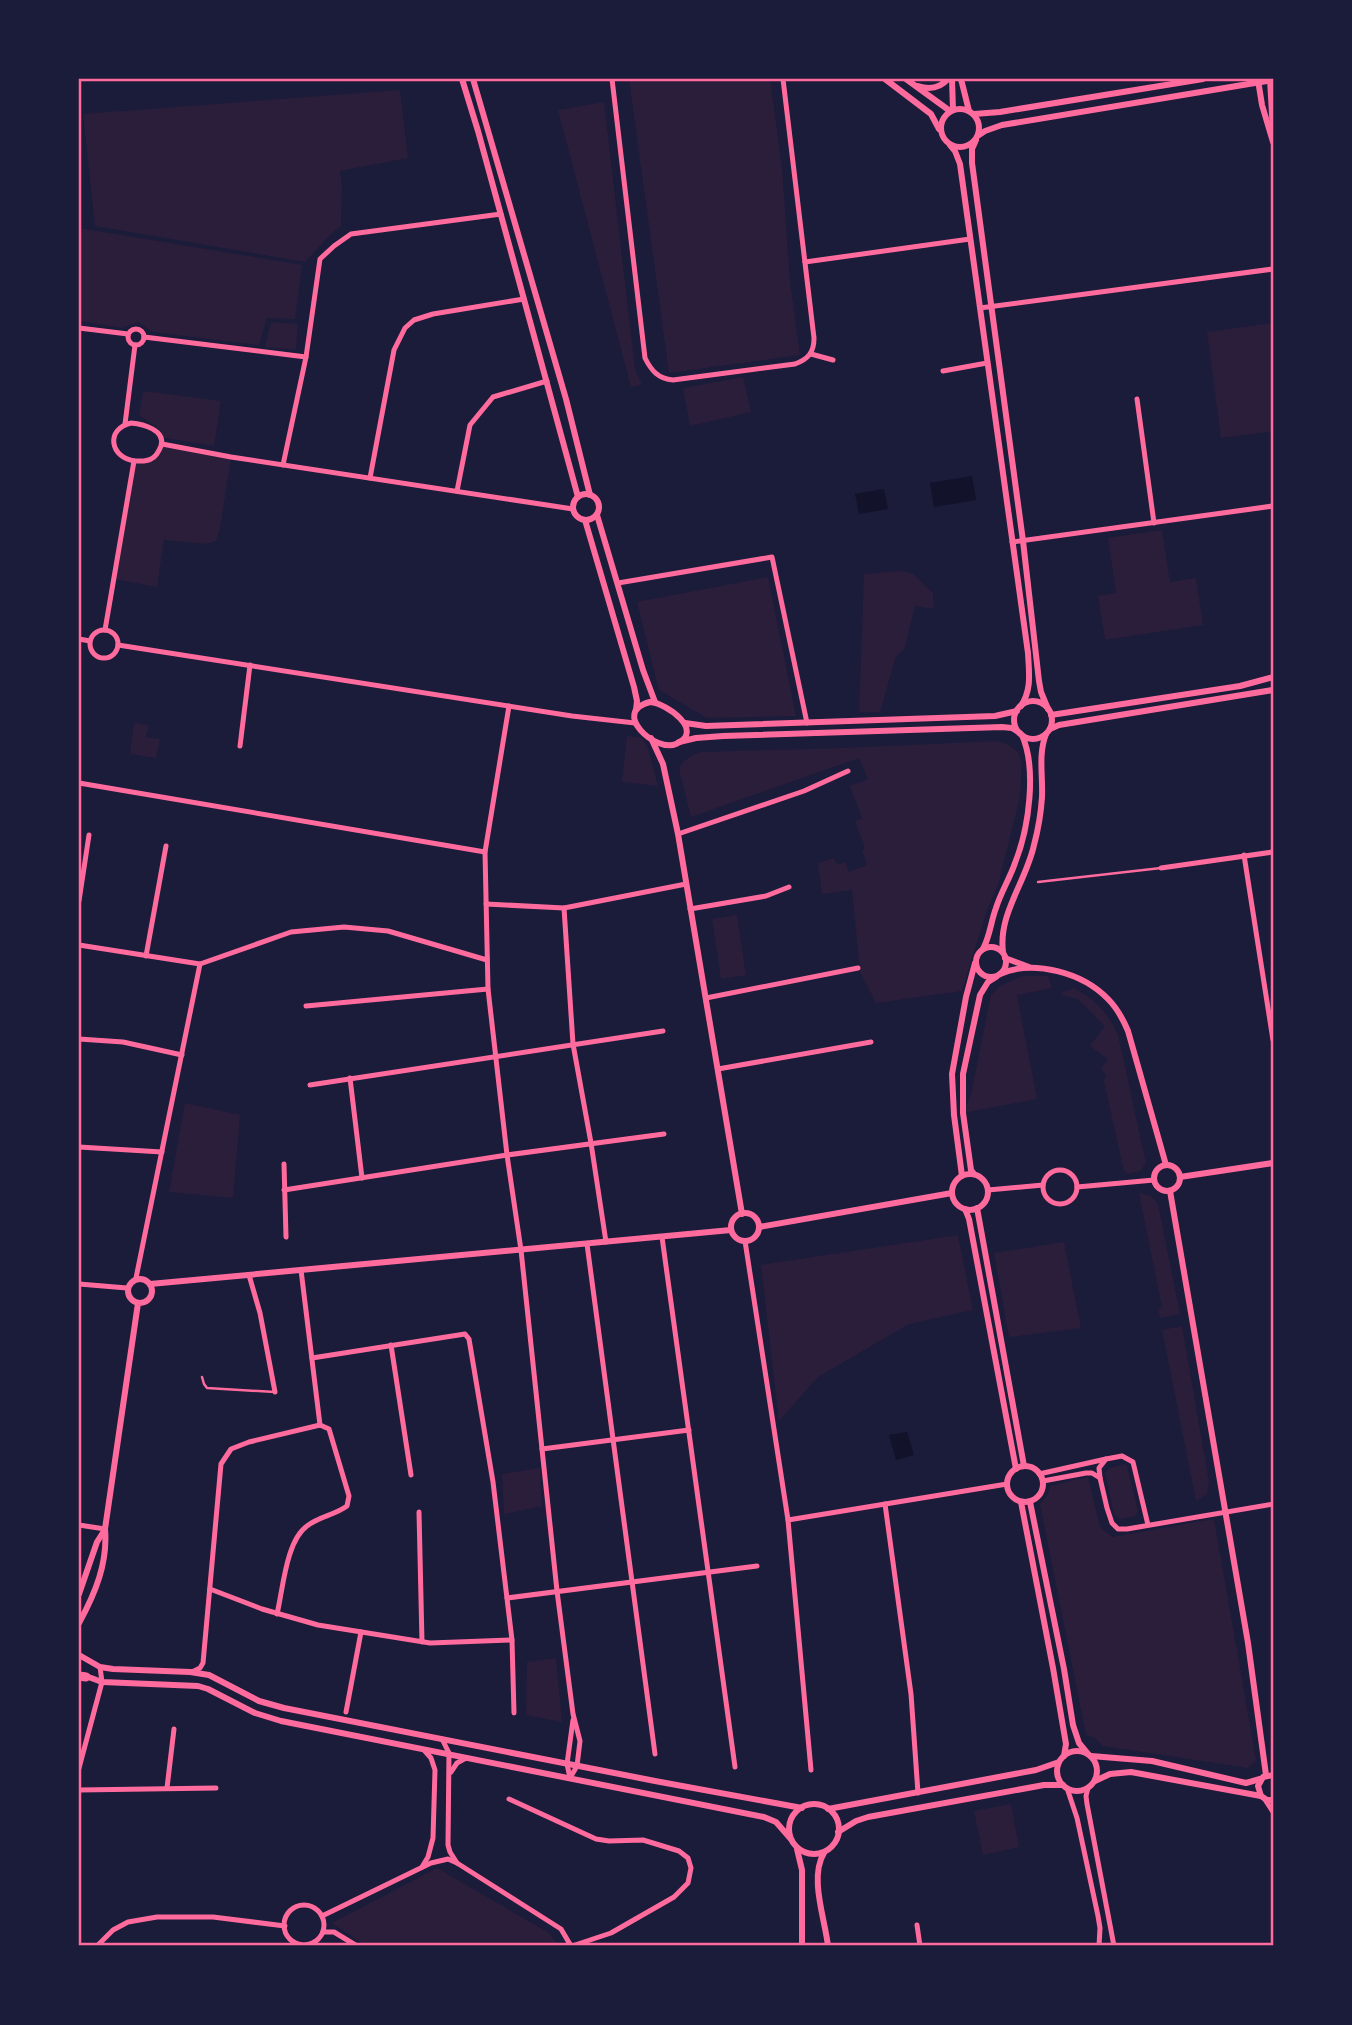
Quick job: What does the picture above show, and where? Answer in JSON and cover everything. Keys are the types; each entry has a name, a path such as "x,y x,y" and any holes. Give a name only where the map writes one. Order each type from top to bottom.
{"street":[{"path":"461,79 578,497"},
{"path":"473,79 566,399 590,495 598,503 597,515 655,702"},
{"path":"612,79 644,349 649,366 661,378 673,380 795,364 811,354 814,338 783,79"},
{"path":"884,79 930,114 955,151 960,164 1030,680 1026,698 1015,723 1026,744 1029,761 1029,795 1025,824 1016,862 997,905 983,949 976,956 952,1074 962,1176"},
{"path":"906,79 952,111"},
{"path":"950,79 952,111"},
{"path":"915,85 934,88 950,79"},
{"path":"961,79 972,113 979,124 972,149 972,163 1039,681 1050,712 1042,749 1042,797 1036,837 1002,937 1006,967 984,987 976,1007 962,1074 963,1113 971,1170 984,1180 988,1190 985,1201 977,1208 965,1209 956,1203 952,1194 954,1183 962,1176 974,1174"},
{"path":"942,134 942,121 952,111 964,109 972,113 1000,112 1203,79"},
{"path":"950,145 966,147 985,131 1002,125 1271,80 1273,132"},
{"path":"1258,81 1273,142"},
{"path":"283,465 306,357 320,259 351,234 500,214"},
{"path":"805,262 970,239"},
{"path":"980,309 1273,269"},
{"path":"370,478 394,350 405,328 414,320 432,314 524,299"},
{"path":"79,328 128,334"},
{"path":"128,334 138,328 143,332 142,342 135,345"},
{"path":"128,334 130,342 135,345"},
{"path":"144,337 306,357"},
{"path":"125,425 135,345"},
{"path":"811,354 833,360"},
{"path":"943,371 987,363"},
{"path":"457,492 470,425 493,397 547,381"},
{"path":"1137,399 1154,523"},
{"path":"137,424 154,430 160,436 162,444 158,454 150,460 134,461 123,458 115,449 114,438 120,428 137,424"},
{"path":"162,444 573,509"},
{"path":"105,630 134,461"},
{"path":"590,495 578,497 573,509 577,516 585,520 597,515"},
{"path":"1012,542 1273,506"},
{"path":"585,520 634,687 637,701 635,723 640,731 668,746"},
{"path":"618,583 772,557 807,723"},
{"path":"105,630 115,636 118,645 114,653 104,657 93,653 90,641 94,634 105,630"},
{"path":"79,639 90,641"},
{"path":"118,645 572,716 635,723"},
{"path":"240,746 250,666"},
{"path":"1050,712 1240,686 1273,677"},
{"path":"742,1213 678,834 663,764 663,756 668,746 696,738 723,736 1002,727 1012,728 1032,739 1059,725 1273,690"},
{"path":"636,710 644,703 655,702 678,715 685,723 706,726 995,716 1019,709 1032,701 1044,705 1050,712"},
{"path":"509,706 485,852 488,989 521,1250 557,1591 573,1714 580,1741 577,1766 570,1778"},
{"path":"679,742 685,733 685,723"},
{"path":"651,738 663,764"},
{"path":"678,834 801,792 848,771"},
{"path":"79,783 485,852"},
{"path":"79,901 89,835"},
{"path":"146,956 166,846"},
{"path":"1161,868 1273,852"},
{"path":"1244,855 1273,1040"},
{"path":"486,904 564,908 686,884"},
{"path":"691,909 766,896 789,887"},
{"path":"564,908 573,1044 606,1242"},
{"path":"79,945 200,964 291,932 344,927 388,931 487,960"},
{"path":"983,949 995,947 1018,964 1088,983 1115,1008 1128,1031 1166,1165"},
{"path":"975,963 986,977 1035,968"},
{"path":"136,1278 200,964"},
{"path":"706,999 858,968"},
{"path":"306,1006 488,989"},
{"path":"310,1084 663,1031"},
{"path":"79,1039 123,1042 182,1055"},
{"path":"718,1069 871,1042"},
{"path":"350,1078 362,1178"},
{"path":"285,1190 507,1155 664,1134"},
{"path":"79,1147 162,1152"},
{"path":"1180,1177 1273,1163"},
{"path":"284,1164 286,1237"},
{"path":"1166,1165 1177,1169 1180,1177 1178,1186 1170,1191 1158,1188 1154,1180 1157,1169 1166,1165"},
{"path":"1063,1170 1072,1174 1077,1187 1071,1200 1060,1204 1046,1196 1043,1185 1052,1172 1063,1170"},
{"path":"1077,1187 1154,1180"},
{"path":"988,1190 1043,1185"},
{"path":"1170,1191 1257,1700 1267,1777 1258,1790 1273,1812"},
{"path":"759,1227 952,1194"},
{"path":"977,1208 1020,1467"},
{"path":"965,1209 1020,1467"},
{"path":"742,1213 755,1218 759,1227 754,1238 745,1241 736,1238 731,1230 732,1222 742,1213"},
{"path":"150,1284 731,1230"},
{"path":"662,1237 735,1768"},
{"path":"745,1241 788,1520 811,1770"},
{"path":"587,1244 655,1754"},
{"path":"301,1270 320,1425"},
{"path":"249,1275 260,1313 275,1392"},
{"path":"136,1278 144,1279 150,1284 152,1291 149,1299 138,1303 128,1297 127,1288 136,1278"},
{"path":"79,1284 127,1288"},
{"path":"79,1623 101,1572 138,1303"},
{"path":"312,1358 465,1334 470,1339 493,1482 512,1640 514,1713"},
{"path":"391,1345 411,1475"},
{"path":"190,1672 204,1663 221,1464 231,1449 320,1425 329,1429 349,1496 347,1506 339,1512 318,1518 304,1528 293,1543 277,1614"},
{"path":"542,1449 689,1430"},
{"path":"1040,1474 1122,1456 1133,1462 1148,1525"},
{"path":"1106,1460 1100,1468 1100,1478 1112,1523 1118,1529 1273,1504"},
{"path":"1020,1467 1030,1467 1040,1474 1043,1487 1039,1496 1030,1502 1017,1501 1009,1494 1008,1478 1020,1467"},
{"path":"1043,1481 1086,1472 1100,1478"},
{"path":"788,1520 1007,1484"},
{"path":"1021,1502 1066,1744 1057,1772 1074,1805 1098,1916 1099,1946"},
{"path":"1030,1502 1073,1725 1079,1743 1097,1768 1095,1781"},
{"path":"885,1504 911,1694 918,1793"},
{"path":"419,1512 422,1642"},
{"path":"79,1525 105,1529"},
{"path":"79,1594 97,1542 105,1529"},
{"path":"507,1598 757,1566"},
{"path":"210,1589 277,1614 318,1625 422,1642 512,1640"},
{"path":"346,1712 360,1632"},
{"path":"79,1655 100,1667 209,1675 251,1697 284,1708 802,1808 817,1805 828,1809 835,1817 838,1832 834,1844 815,1854 796,1847"},
{"path":"79,1768 102,1682 100,1667"},
{"path":"81,1675 102,1682 198,1686 255,1713 281,1721 764,1817 776,1822 790,1838 800,1857 802,1946"},
{"path":"570,1778 566,1764 573,1714"},
{"path":"167,1788 174,1729"},
{"path":"442,1739 449,1753 448,1845 457,1863"},
{"path":"422,1748 431,1758 435,1770 433,1838 422,1867"},
{"path":"828,1809 1036,1770 1073,1751 1152,1761 1247,1783 1267,1777"},
{"path":"449,1779 457,1763 469,1757"},
{"path":"1114,1946 1086,1796 1088,1788 1095,1781 1110,1774 1131,1772 1273,1800"},
{"path":"838,1832 868,1817 1044,1785 1065,1786 1075,1791 1088,1788"},
{"path":"79,1790 216,1788"},
{"path":"322,1916 422,1867 448,1859 561,1929 571,1946 611,1933 674,1897 688,1883 691,1868 688,1858 679,1851 643,1840 596,1839 509,1799"},
{"path":"790,1838 792,1817 802,1808"},
{"path":"825,1851 819,1862 817,1878 828,1946"},
{"path":"300,1906 310,1906 322,1916 323,1932 314,1942 301,1944 290,1938 285,1926 290,1911 300,1906"},
{"path":"97,1946 113,1930 128,1922 158,1917 213,1917 285,1926"},
{"path":"917,1925 920,1946"},
{"path":"323,1932 334,1932 356,1946"}],"lane":[{"path":"1038,882 1161,868"},
{"path":"202,1377 207,1388 275,1392"}],"shaded area":[{"path":"629,79 770,79 782,168 790,281 800,355 669,373"},
{"path":"400,90 408,158 340,171 341,226 305,262 95,226 83,114"},
{"path":"604,102 635,369 642,385 631,387 558,110"},
{"path":"79,228 302,265 295,319 267,318 259,345 153,332 138,322 122,328 79,321"},
{"path":"271,322 298,324 296,350 265,347"},
{"path":"1273,323 1273,431 1221,438 1207,332"},
{"path":"743,377 751,412 690,426 683,388"},
{"path":"143,391 221,401 214,446 165,438 158,428 139,415"},
{"path":"162,444 231,457 216,541 206,544 164,540 157,587 114,579 134,461 150,460"},
{"path":"972,476 976,500 934,507 930,483"},
{"path":"884,489 888,509 859,514 855,494"},
{"path":"1162,530 1170,582 1196,578 1203,625 1105,640 1098,596 1116,593 1108,538"},
{"path":"901,571 913,574 933,593 934,609 915,606 904,650 896,656 880,712 859,712 864,574"},
{"path":"768,577 796,716 707,718 659,690 637,602"},
{"path":"134,723 149,725 146,737 160,739 156,758 130,754"},
{"path":"627,736 642,738 648,749 658,786 622,782"},
{"path":"996,741 1007,744 1018,752 1022,762 1020,797 998,885 987,910 962,991 876,1003 860,972 852,890 822,894 818,863 834,858 837,865 845,862 849,872 867,865 862,850 865,848 855,821 862,818 850,786 868,779 859,758 691,817 679,769 688,758 701,752"},
{"path":"737,915 746,975 721,979 712,919"},
{"path":"1023,976 1048,976 1052,988 1017,995 1037,1099 963,1113 971,1095 991,995 1001,985"},
{"path":"1074,988 1100,1008 1118,1035 1146,1163 1140,1171 1128,1174 1124,1171 1104,1081 1106,1074 1101,1069 1108,1059 1090,1046 1105,1026 1078,999 1061,995"},
{"path":"185,1103 240,1115 233,1198 169,1192"},
{"path":"1139,1193 1151,1196 1158,1204 1180,1314 1160,1318 1158,1309 1162,1307"},
{"path":"958,1235 973,1310 909,1324 818,1377 779,1421 761,1265"},
{"path":"1064,1242 1081,1328 1009,1337 994,1253"},
{"path":"1182,1326 1209,1482 1207,1494 1196,1501 1162,1330"},
{"path":"907,1432 914,1455 896,1460 889,1435"},
{"path":"1125,1464 1138,1511 1135,1516 1121,1519 1114,1514 1105,1473 1110,1468"},
{"path":"540,1468 542,1506 504,1514 502,1474"},
{"path":"1088,1477 1100,1527 1112,1537 1214,1519 1256,1760 1248,1768 1103,1746 1095,1738 1086,1735 1040,1504 1047,1496 1050,1486"},
{"path":"556,1658 562,1722 526,1715 527,1662"},
{"path":"1011,1804 1019,1847 983,1855 974,1811"},
{"path":"437,1868 549,1933 559,1946 366,1946 332,1923"}]}
